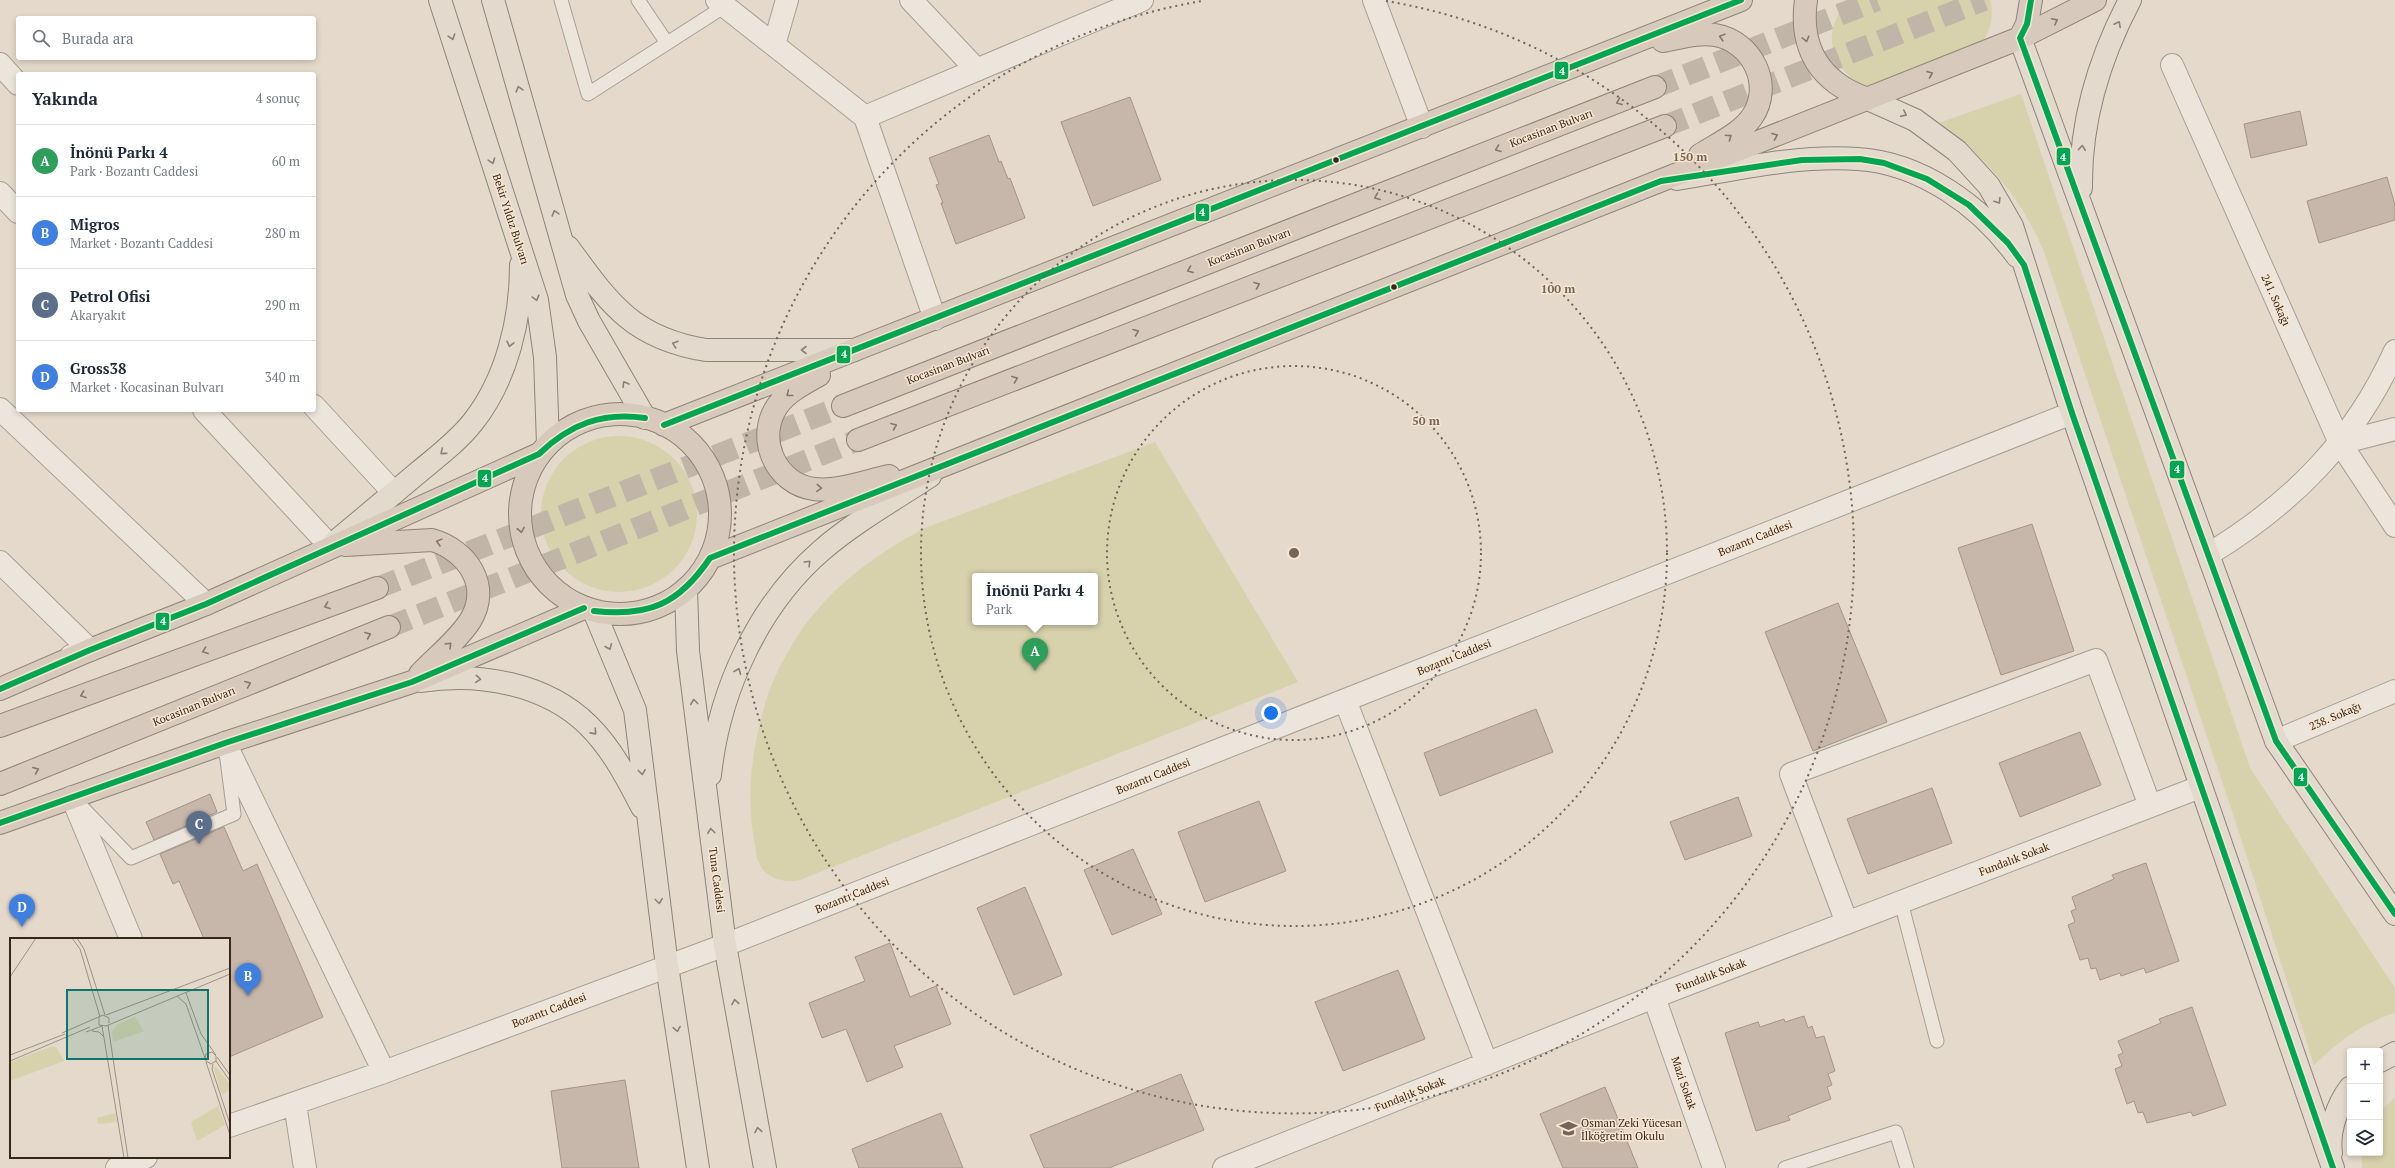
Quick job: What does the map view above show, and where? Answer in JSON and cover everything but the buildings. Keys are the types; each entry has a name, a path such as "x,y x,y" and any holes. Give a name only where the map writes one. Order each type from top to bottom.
{"highway":[{"path":"654,421 857,350 1741,0"},
{"path":"1806,0 1804,31 1816,61 1825,75 1838,85 1868,99"},
{"path":"2020,38 2027,24 2031,0"},
{"path":"710,558 2020,38 2095,0"},
{"path":"1612,51 1700,34 1714,34 1727,38 1739,45 1749,54 1756,66 1760,92 1758,105 1752,117 1743,127 1661,181"},
{"name":"Kocasinan Bulvarı","path":"844,406 1655,87"},
{"path":"858,440 1665,126"},
{"path":"857,350 788,395 778,405 771,417 768,444 772,457 779,469 789,479 801,486 828,489 949,463"},
{"path":"0,689 90,650 206,604 544,449 569,428 587,420 606,415 626,414 654,421 681,435 695,448 707,464 715,482 719,501 720,521 717,540 710,558 699,575 686,590 670,601 646,611 613,614 589,610 559,594 544,581 533,565 524,547 520,528 520,502 529,471 544,449"},
{"path":"330,546 432,540 445,544 466,560 477,584 477,602 471,620 412,682"},
{"path":"0,726 377,588"},
{"path":"0,823 226,743 412,682 589,610"},
{"name":"Kocasinan Bulvarı","path":"0,784 389,627"}],"main road":[{"name":"Bekir Yıldız Bulvarı","path":"440,0 537,300 542,328 544,449"},
{"path":"493,0 562,238 568,268 589,322 654,421"},
{"path":"2081,201 2082,144 2093,89 2102,58 2130,0"},
{"path":"2020,38 2081,201 2276,741 2395,914"},
{"path":"1868,99 1892,108 1937,134 1974,167 1989,186 2012,226 2072,413 2200,787 2333,1168"},
{"path":"1661,181 1802,160 1860,159 1884,163 1927,179 1969,206 2008,243 2024,265"},
{"path":"562,238 595,285 613,305 627,319 662,340 682,346 706,350 857,350"},
{"path":"330,546 456,441 473,422 493,392 504,364 513,328 521,276 521,250"},
{"path":"707,804 713,757 726,704 743,658 766,615 792,580 822,550 843,534 949,463"},
{"name":"Tuna Caddesi","path":"686,590 688,651 725,945 764,1168"},
{"path":"589,610 635,710 667,966 698,1168"},
{"path":"412,682 460,677 484,679 527,689 564,706 588,726 612,755 624,772 648,820"},
{"path":"2383,1059 2395,1053"},
{"path":"2333,1168 2330,1149 2332,1129 2338,1110 2347,1094"}],"street":[{"path":"774,45 787,0"},
{"path":"911,0 977,70"},
{"path":"864,117 1142,0"},
{"path":"1374,0 1422,127"},
{"path":"721,3 864,117 935,319"},
{"path":"0,64 16,82"},
{"name":"241. Sokağı","path":"2172,65 2340,443 2395,526"},
{"path":"0,193 16,210"},
{"path":"2209,554 2272,512 2318,470 2340,443 2363,410 2384,376 2395,351"},
{"path":"316,408 394,493"},
{"path":"0,409 206,604"},
{"path":"206,412 330,546"},
{"name":"Bozantı Caddesi","path":"230,1126 384,1072 725,945 2072,413"},
{"path":"2340,443 2395,428"},
{"path":"0,562 90,650 0,678"},
{"path":"1847,923 1791,774 2096,660 2150,806"},
{"name":"238. Sokağı","path":"2276,741 2395,691"},
{"path":"1345,700 1487,1064"},
{"path":"226,743 384,1072"},
{"name":"Fundalık Sokak","path":"1224,1168 1654,998 2200,787"},
{"path":"72,797 131,938"},
{"name":"Mazi Sokak","path":"1654,998 1714,1168"},
{"path":"295,1104 305,1168"},
{"path":"118,1168 143,1158"}],"lane":[{"path":"561,0 588,94 667,43 721,3"},
{"path":"638,0 667,43"},
{"path":"72,797 131,858 234,814 226,743"},
{"path":"1901,902 1937,1040"},
{"path":"1785,1168 1896,1132 1908,1168"}],"shaded area":[{"path":"1850,0 1990,0 1992,14 1988,32 1977,49 1870,89 1857,82 1846,73 1838,62 1833,50 1832,38 1834,25 1840,12"},
{"path":"2021,94 2250,768 2395,988 2395,1013 2362,1027 2332,1048 2314,1065 2232,811 2043,249 2022,210 1999,178 1971,151 1936,124"},
{"path":"619,436 649,442 662,449 674,459 684,471 691,484 697,514 691,544 684,557 674,569 662,579 649,586 619,592 589,586 576,579 564,569 554,557 547,544 541,514 547,484 554,471 564,459 576,449 589,442"},
{"path":"1155,442 1298,682 800,880 788,881 776,879 766,873 757,859 752,828 750,793 756,742 767,698 774,679 783,660 799,634 825,601 855,573 907,538 925,528"},
{"path":"2395,1098 2395,1168 2362,1168 2362,1156 2383,1156 2383,1108"}],"tunnel":[{"path":"1655,87 1877,0"},
{"path":"1665,126 1984,0"},
{"path":"377,588 843,406"},
{"path":"389,627 858,440"}],"transit line":[{"name":"4","path":"664,425 1741,0"},
{"name":"4","path":"2031,0 2027,24 2020,38 2276,741 2395,914"},
{"name":"4","path":"594,611 631,612 647,609 661,604 674,597 687,587 710,558 1661,181 1802,160 1860,159 1884,163 1927,179 1969,205 2008,243 2024,265 2072,413 2333,1168"},
{"name":"4","path":"0,689 90,650 206,604 539,454 563,435 588,422 615,417 645,418"},
{"name":"4","path":"0,823 225,743 412,682 584,608"}],"place":[{"name":"İnönü Parkı 4","path":"1035,671"},
{"name":"Petrol Ofisi","path":"199,844"},
{"name":"Gross38","path":"22,927"},
{"name":"Migros","path":"248,996"},
{"name":"Osman Zeki Yücesan İlköğretim Okulu","path":"1568,1129"}]}
